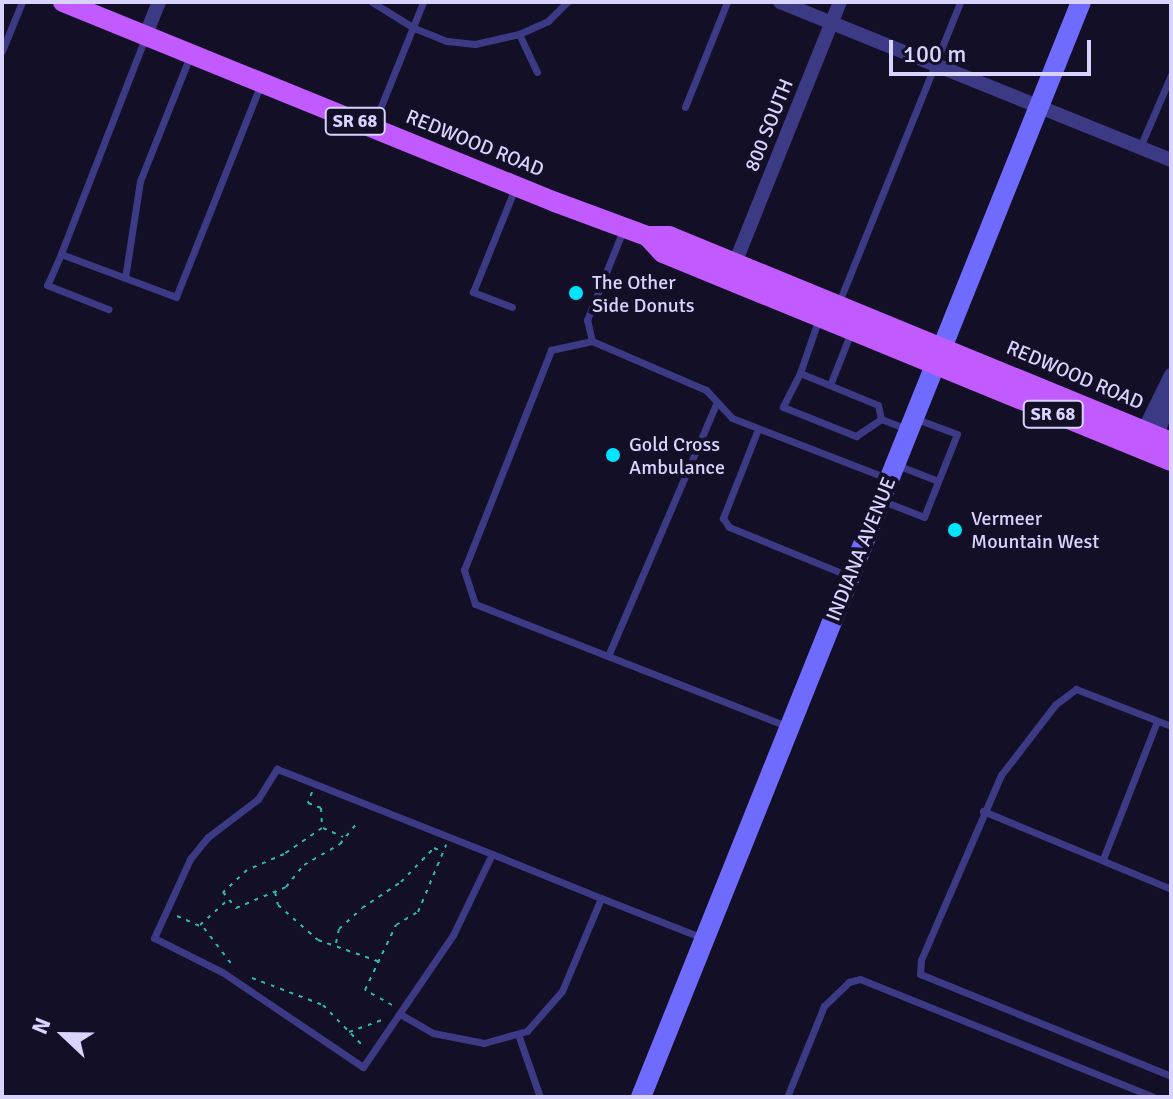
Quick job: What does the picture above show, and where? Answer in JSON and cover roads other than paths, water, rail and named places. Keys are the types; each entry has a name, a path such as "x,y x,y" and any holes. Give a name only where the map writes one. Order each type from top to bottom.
{"main road":[{"name":"REDWOOD ROAD","path":"63,2 624,228 647,236 669,236 1157,436"},
{"name":"REDWOOD ROAD","path":"647,236 663,253 934,367 1171,461"}],"street":[{"path":"780,2 1171,160"},
{"name":"800 SOUTH","path":"735,263 840,2"},
{"name":"INDIANA AVENUE","path":"641,1097 1081,2"},
{"path":"146,34 158,3"},
{"path":"1157,436 1171,375"},
{"path":"1157,436 1171,399"}],"lane":[{"path":"2,51 22,2"},
{"path":"372,2 414,28 447,41 475,44 519,34 548,21 567,2"},
{"path":"373,128 423,2"},
{"path":"685,107 727,2"},
{"path":"838,304 960,2"},
{"path":"108,309 47,285 146,34"},
{"path":"519,34 537,72"},
{"path":"125,278 140,181 191,54"},
{"path":"1140,147 1171,75"},
{"path":"61,254 176,297 261,84"},
{"path":"512,307 473,292 516,186"},
{"path":"592,341 587,320 624,228"},
{"path":"819,318 800,373 783,407 856,436 881,419 957,434 924,517 881,500"},
{"path":"830,385 851,332"},
{"path":"791,728 475,604 464,570 551,350 592,341 706,390 732,418 758,429 892,472 938,481"},
{"path":"800,373 878,405 881,419"},
{"path":"608,656 717,402"},
{"path":"758,429 723,518 729,527 851,577"},
{"path":"1171,726 1076,689 1055,705 1001,775 921,960 920,974 1171,1076"},
{"path":"1103,859 1157,721"},
{"path":"492,854 453,935 363,1067 222,972 154,938 182,872 208,837 258,799 277,769 492,854 705,939"},
{"path":"983,811 1171,889"},
{"path":"400,1014 433,1033 484,1043 527,1031 562,991 601,898"},
{"path":"787,1097 824,1006 860,979 1153,1097"},
{"path":"518,1034 540,1097"}],"place":[{"name":"The Other Side Donuts","path":"576,293"},
{"name":"Gold Cross Ambulance","path":"613,455"},
{"name":"Vermeer Mountain West","path":"955,530"}]}
